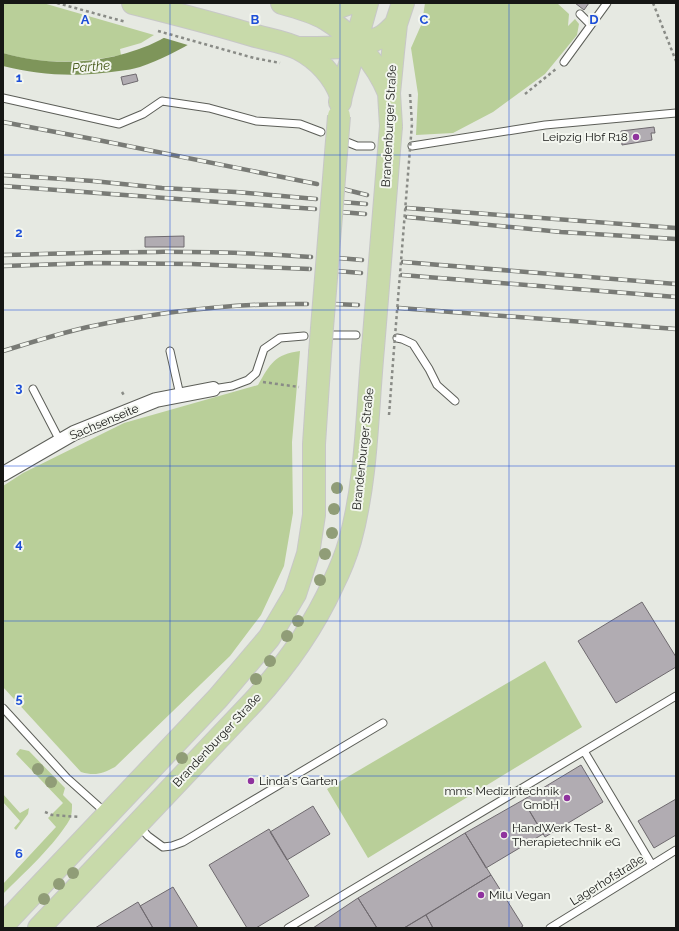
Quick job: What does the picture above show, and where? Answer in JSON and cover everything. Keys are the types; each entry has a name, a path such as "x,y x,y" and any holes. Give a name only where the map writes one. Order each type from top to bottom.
{"main road":[{"path":"282,3 309,11 340,29 356,44 375,67 390,92"},
{"path":"309,11 334,8 350,3"},
{"path":"3,925 218,698 269,638 295,594 308,554 314,515 314,444 326,344 340,106 367,3"},
{"name":"Brandenburger Straße","path":"39,928 277,676 308,633 323,607 338,573 350,542 359,497 365,448 383,348 402,125 390,92 396,24 403,3"},
{"path":"133,13 183,15 298,48 337,47 369,42 387,33 396,24"},
{"path":"298,48 324,68 335,83 340,106"}],"street":[{"name":"Sachsenseite","path":"3,474 74,433 156,400 213,389"}],"lane":[{"path":"564,62 607,3"},
{"path":"580,14 590,25"},
{"path":"3,98 119,124 143,114 162,101 209,108 256,121 300,124 321,132"},
{"path":"412,146 545,125 676,113"},
{"path":"347,142 357,146 371,146"},
{"path":"326,344 356,335"},
{"path":"213,389 232,386 248,380 256,373 264,349 280,338 304,336"},
{"path":"397,338 413,344 429,369 437,386 455,401"},
{"path":"170,351 180,396"},
{"path":"33,389 60,441"},
{"path":"288,928 676,696"},
{"path":"3,708 67,778 108,815"},
{"path":"137,824 148,836 163,847 172,846 183,842 383,723"},
{"path":"584,751 652,865"},
{"name":"Lagerhofstraße","path":"550,928 676,850"}],"path":[{"path":"57,3 133,13"},
{"path":"653,3 676,61"},
{"path":"154,30 270,62"},
{"path":"525,94 564,62"},
{"path":"383,348 402,125"},
{"path":"260,382 304,387"},
{"path":"45,812 52,815 82,817 77,822"}],"shaded area":[{"path":"3,3 43,3 154,35 141,43 120,49 121,55 106,58 62,62 32,60 17,57 3,53"},
{"path":"425,3 557,3 569,14 568,26 575,19 579,24 577,35 545,74 493,112 453,133 416,135 418,94 411,48 422,23"},
{"path":"300,351 292,442 293,513 284,566 261,615 230,656 115,767 98,774 81,772 3,687 3,486 23,473 124,423 258,385 274,361 292,352"},
{"path":"545,661 582,727 368,858 327,789"},
{"path":"20,749 29,751 65,788 63,795 72,804 72,812 70,819 56,839 3,894 3,884 56,827 48,818 63,803 16,754"},
{"path":"3,794 20,813 29,808 28,814 16,830 14,828 20,821 3,802"}],"water":[{"name":"Parthe","path":"183,25 198,39 162,58 135,68 104,73 75,75 46,74 3,66 3,53 42,61 62,62 103,59 142,48 166,37"}],"pier":[{"path":"205,3 247,3 191,46 161,37 181,23"}],"building":[{"path":"575,3 589,3 584,10"},
{"path":"136,74 138,81 123,85 121,77"},
{"name":"Leipzig Hbf R18","path":"654,127 655,133 651,133 652,140 622,145 621,131"},
{"path":"184,236 184,247 145,247 145,237"},
{"path":"642,602 676,657 676,667 616,703 578,641"},
{"path":"581,765 603,802 545,837 523,800"},
{"path":"676,799 676,835 654,848 638,821"},
{"path":"523,800 543,834 486,868 465,833"},
{"path":"313,806 330,834 287,860 270,832"},
{"path":"269,829 309,896 256,928 247,928 209,865"},
{"path":"465,833 491,875 404,928 377,928 358,898"},
{"name":"Milu Vegan","path":"491,875 523,926 520,928 433,928 426,915"},
{"path":"173,887 198,928 153,928 140,906"},
{"path":"358,898 377,928 313,928"},
{"path":"138,902 153,928 95,928"},
{"path":"426,915 433,928 404,928"}],"railway":[{"path":"3,122 317,184"},
{"path":"3,175 316,199"},
{"path":"3,186 315,209"},
{"path":"343,189 367,195"},
{"path":"342,202 366,204"},
{"path":"407,208 676,228"},
{"path":"341,212 365,214"},
{"path":"407,217 561,232 676,239"},
{"path":"3,255 118,252 196,252 273,254 311,257"},
{"path":"338,258 362,260"},
{"path":"403,262 676,284"},
{"path":"3,266 95,263 192,264 310,269"},
{"path":"337,271 361,273"},
{"path":"402,275 676,297"},
{"path":"3,351 82,328 146,316 226,307 307,304"},
{"path":"334,304 358,305"},
{"path":"399,308 676,329"}],"place":[{"name":"Leipzig Hbf R18","path":"636,137"},
{"name":"Linda's Garten","path":"251,781"},
{"name":"mms Medizintechnik GmbH","path":"567,798"},
{"name":"HandWerk Test- & Therapietechnik eG","path":"504,835"},
{"name":"Milu Vegan","path":"481,895"}]}
